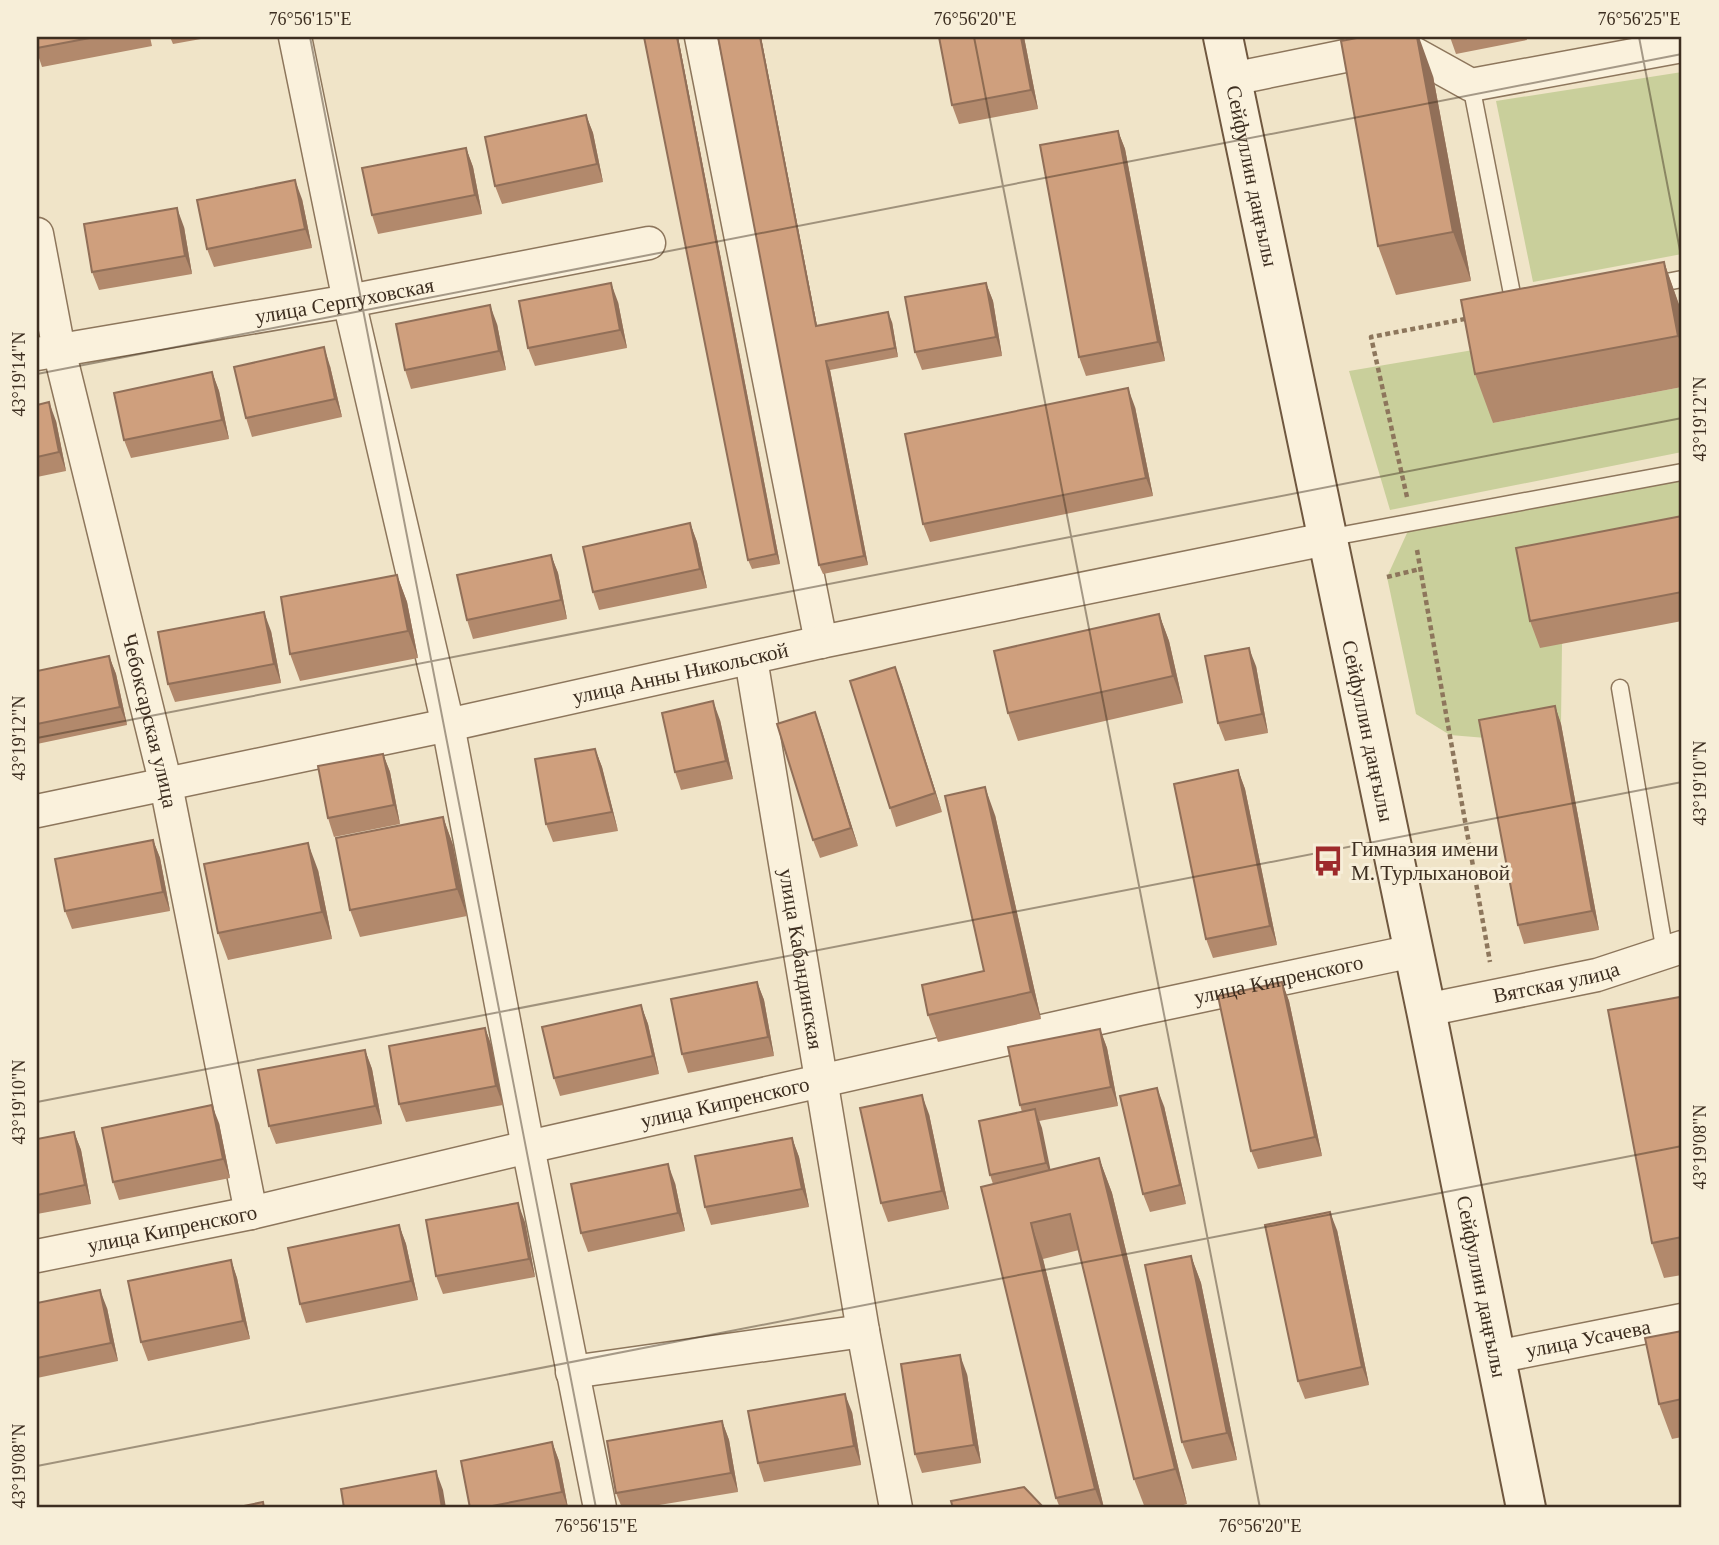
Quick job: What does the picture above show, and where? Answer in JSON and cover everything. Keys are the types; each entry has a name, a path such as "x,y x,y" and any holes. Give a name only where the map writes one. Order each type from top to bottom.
{"main road":[{"name":"Сейфуллин даңғылы","path":"1223,37 1426,1010 1526,1508"}],"street":[{"path":"295,37 349,301 448,725 600,1508"},
{"path":"701,37 821,642"},
{"path":"1232,79 1399,45 1471,85 1682,46"},
{"name":"Чебоксарская улица","path":"37,234 48,352 166,785 251,1213"},
{"name":"улица Серпуховская","path":"48,352 349,301 649,243"},
{"name":"улица Анны Никольской","path":"37,811 448,725 821,642 1326,539"},
{"name":"улица Кабандинская","path":"751,659 863,1331 896,1508"},
{"name":"Вятская улица","path":"1426,1010 1597,975 1674,950"},
{"name":"улица Кипренского","path":"37,1256 251,1213 528,1147 1140,1009 1413,951"},
{"name":"улица Усачева","path":"1496,1357 1682,1320"},
{"path":"572,1372 863,1331"}],"lane":[{"path":"1471,85 1522,308"},
{"path":"1631,288 1682,279"},
{"path":"1326,539 1682,472"},
{"path":"1620,688 1674,950"}],"path":[{"path":"1496,996 1412,522 1371,337 1522,308"},
{"path":"1387,577 1420,569"}],"green space":[{"path":"1682,72 1682,254 1533,282 1496,101"},
{"path":"1479,349 1493,423 1682,387 1682,452 1390,510 1349,371"},
{"path":"1682,472 1682,545 1562,644 1561,724 1486,738 1450,735 1416,714 1387,577 1412,522"}],"building":[{"path":"37,37 95,37 37,48"},
{"path":"644,37 677,37 776,554 748,560"},
{"path":"718,37 760,37 816,326 888,312 895,348 826,361 864,556 819,565"},
{"path":"939,37 1021,37 1031,90 952,105"},
{"path":"1362,37 1417,37 1453,232 1378,246 1341,41"},
{"path":"586,115 597,164 495,186 485,137"},
{"path":"1118,131 1158,342 1079,357 1040,145"},
{"path":"466,148 475,195 372,215 362,168"},
{"path":"295,180 305,229 207,249 197,200"},
{"path":"177,208 185,256 92,272 84,224"},
{"path":"1664,262 1678,336 1475,374 1461,300"},
{"path":"611,283 620,330 528,348 519,301"},
{"path":"986,283 996,337 915,352 905,297"},
{"path":"490,305 499,351 405,370 396,324"},
{"path":"324,347 335,399 246,418 234,367"},
{"path":"212,372 222,420 124,440 114,393"},
{"path":"1128,388 1146,478 923,524 905,434"},
{"path":"49,402 59,452 37,457 37,405"},
{"path":"1682,516 1682,592 1530,621 1516,548"},
{"path":"690,523 700,569 593,592 583,547"},
{"path":"551,555 561,600 467,620 457,575"},
{"path":"397,575 408,631 290,654 281,597"},
{"path":"264,612 274,664 168,684 158,632"},
{"path":"1159,614 1173,676 1008,713 994,651"},
{"path":"1249,648 1262,714 1218,723 1205,656"},
{"path":"109,656 120,707 37,724 37,671"},
{"path":"895,667 935,793 890,808 850,681"},
{"path":"713,701 726,761 675,772 662,713"},
{"path":"1555,706 1592,911 1518,925 1479,720"},
{"path":"815,712 851,828 813,840 777,724"},
{"path":"595,749 612,812 546,824 535,759"},
{"path":"383,754 394,805 328,818 318,766"},
{"path":"1238,770 1270,926 1206,939 1174,784"},
{"path":"985,787 1031,992 928,1015 922,985 984,971 945,796"},
{"path":"443,817 457,889 350,910 336,838"},
{"path":"153,840 163,892 65,911 55,859"},
{"path":"308,843 322,912 218,933 204,864"},
{"path":"757,982 768,1037 682,1054 671,999"},
{"path":"1282,982 1315,1137 1251,1151 1218,996"},
{"path":"1680,997 1682,1237 1652,1243 1608,1010"},
{"path":"641,1005 653,1056 554,1078 542,1027"},
{"path":"485,1028 496,1086 399,1104 389,1046"},
{"path":"1100,1029 1111,1087 1020,1105 1008,1047"},
{"path":"365,1050 375,1106 269,1126 258,1070"},
{"path":"1157,1088 1180,1185 1143,1194 1120,1096"},
{"path":"922,1095 942,1191 881,1203 860,1108"},
{"path":"212,1105 223,1159 113,1182 102,1128"},
{"path":"1035,1109 1046,1163 990,1175 979,1121"},
{"path":"74,1132 85,1185 37,1195 37,1139"},
{"path":"792,1138 802,1189 705,1207 695,1156"},
{"path":"1099,1158 1175,1469 1134,1479 1070,1214 1031,1223 1095,1489 1056,1498 981,1187"},
{"path":"668,1164 678,1213 581,1233 571,1184"},
{"path":"518,1203 529,1259 436,1276 426,1220"},
{"path":"1330,1212 1362,1367 1298,1381 1265,1225"},
{"path":"399,1225 411,1281 300,1304 288,1248"},
{"path":"1191,1256 1227,1433 1182,1442 1145,1265"},
{"path":"231,1260 243,1321 141,1342 128,1281"},
{"path":"100,1290 111,1343 37,1358 37,1303"},
{"path":"1682,1331 1682,1399 1659,1404 1645,1338"},
{"path":"960,1355 974,1445 915,1454 901,1364"},
{"path":"845,1394 854,1446 758,1463 748,1411"},
{"path":"722,1421 731,1473 616,1493 607,1441"},
{"path":"552,1442 562,1492 470,1508 461,1461"},
{"path":"436,1471 442,1508 344,1508 341,1489"},
{"path":"1024,1487 1044,1508 953,1508 951,1501"},
{"path":"263,1502 264,1508 234,1508"}],"place":[{"name":"Гимназия имени М. Турлыхановой","path":"1328,861"}]}
